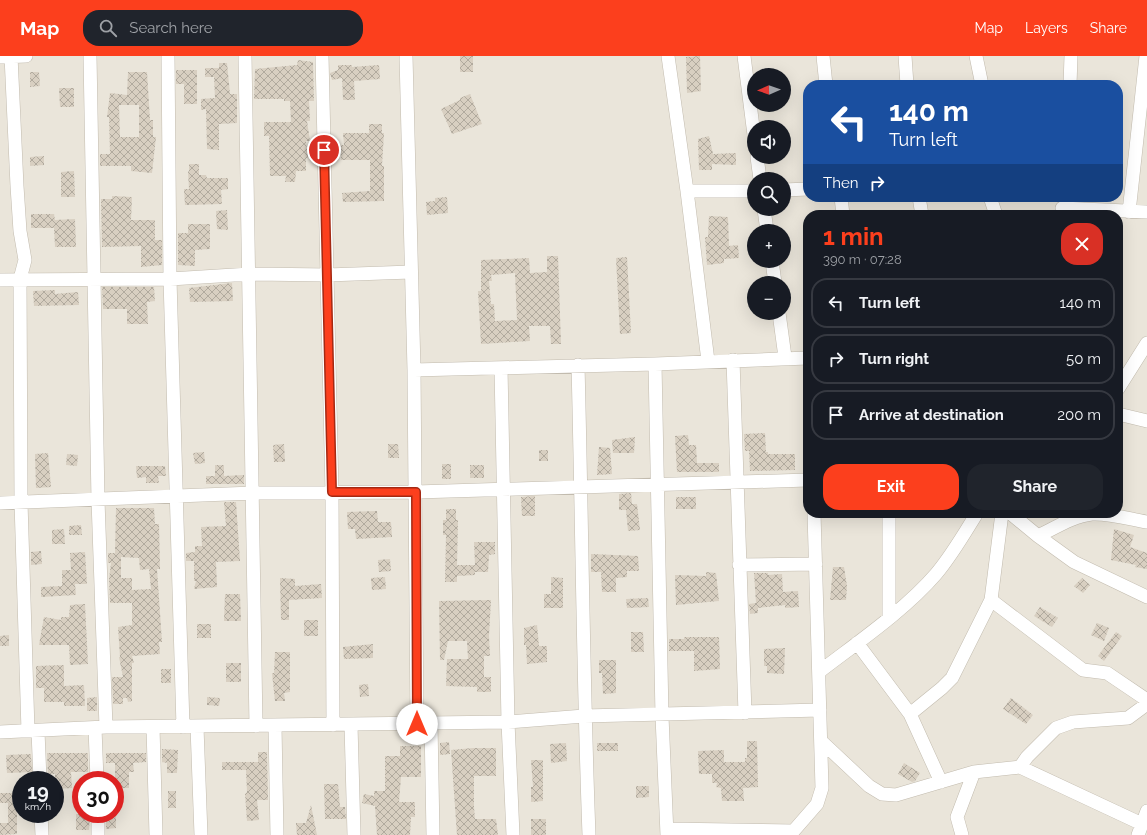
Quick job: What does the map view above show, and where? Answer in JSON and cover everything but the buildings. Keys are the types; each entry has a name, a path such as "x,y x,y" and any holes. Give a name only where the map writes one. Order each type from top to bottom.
{"street":[{"path":"11,56 20,231 25,260 20,279 21,502 33,731 39,771"},
{"path":"0,57 26,56"},
{"path":"90,56 101,728 98,771"},
{"path":"168,56 170,279 182,727"},
{"path":"245,56 250,274 256,726"},
{"path":"322,56 332,492 333,725"},
{"path":"406,56 414,370 417,724"},
{"path":"668,56 708,361"},
{"path":"744,56 752,120"},
{"path":"823,56 825,80"},
{"path":"905,56 907,80"},
{"path":"976,56 981,80"},
{"path":"1070,80 1071,56"},
{"path":"1129,212 1146,56"},
{"path":"791,190 803,189"},
{"path":"687,192 747,191"},
{"path":"1062,207 1102,210"},
{"path":"1123,212 1147,212"},
{"path":"0,280 170,279 250,274 327,275 411,272"},
{"path":"780,320 785,357"},
{"path":"1123,381 1147,343"},
{"path":"414,370 655,364 785,357 803,358"},
{"path":"733,360 745,713"},
{"path":"655,364 662,716 667,832 791,833 817,804 822,788 814,518"},
{"path":"578,365 584,716 589,835"},
{"path":"501,368 508,722 513,835"},
{"path":"1123,415 1147,420"},
{"path":"0,503 253,493 416,492 803,480"},
{"path":"889,518 889,618"},
{"path":"819,672 889,618 935,575 952,554 973,518"},
{"path":"910,714 952,678 992,600 1001,518"},
{"path":"1016,518 1074,562 1147,597"},
{"path":"1038,536 1071,518"},
{"path":"1122,518 1147,522"},
{"path":"739,565 816,564"},
{"path":"992,600 1083,670 1107,673 1147,700"},
{"path":"857,643 910,714 941,782"},
{"path":"1020,767 1027,757 1056,728 1073,722 1128,718 1147,704"},
{"path":"0,732 101,728 508,722 584,716 662,716 820,710"},
{"path":"431,723 433,835"},
{"path":"351,725 354,835"},
{"path":"274,726 277,835"},
{"path":"153,727 156,835"},
{"path":"197,727 201,835"},
{"path":"821,741 869,786 882,794 896,795 974,772 1020,767 1140,829 1147,811"},
{"path":"962,835 957,817 974,772"},
{"path":"41,823 42,835"},
{"path":"98,823 98,835"}],"shaded area":[{"path":"0,56 1147,56 1147,835 0,835"}],"route":[{"path":"324,150 332,492 416,492 417,724"}]}
